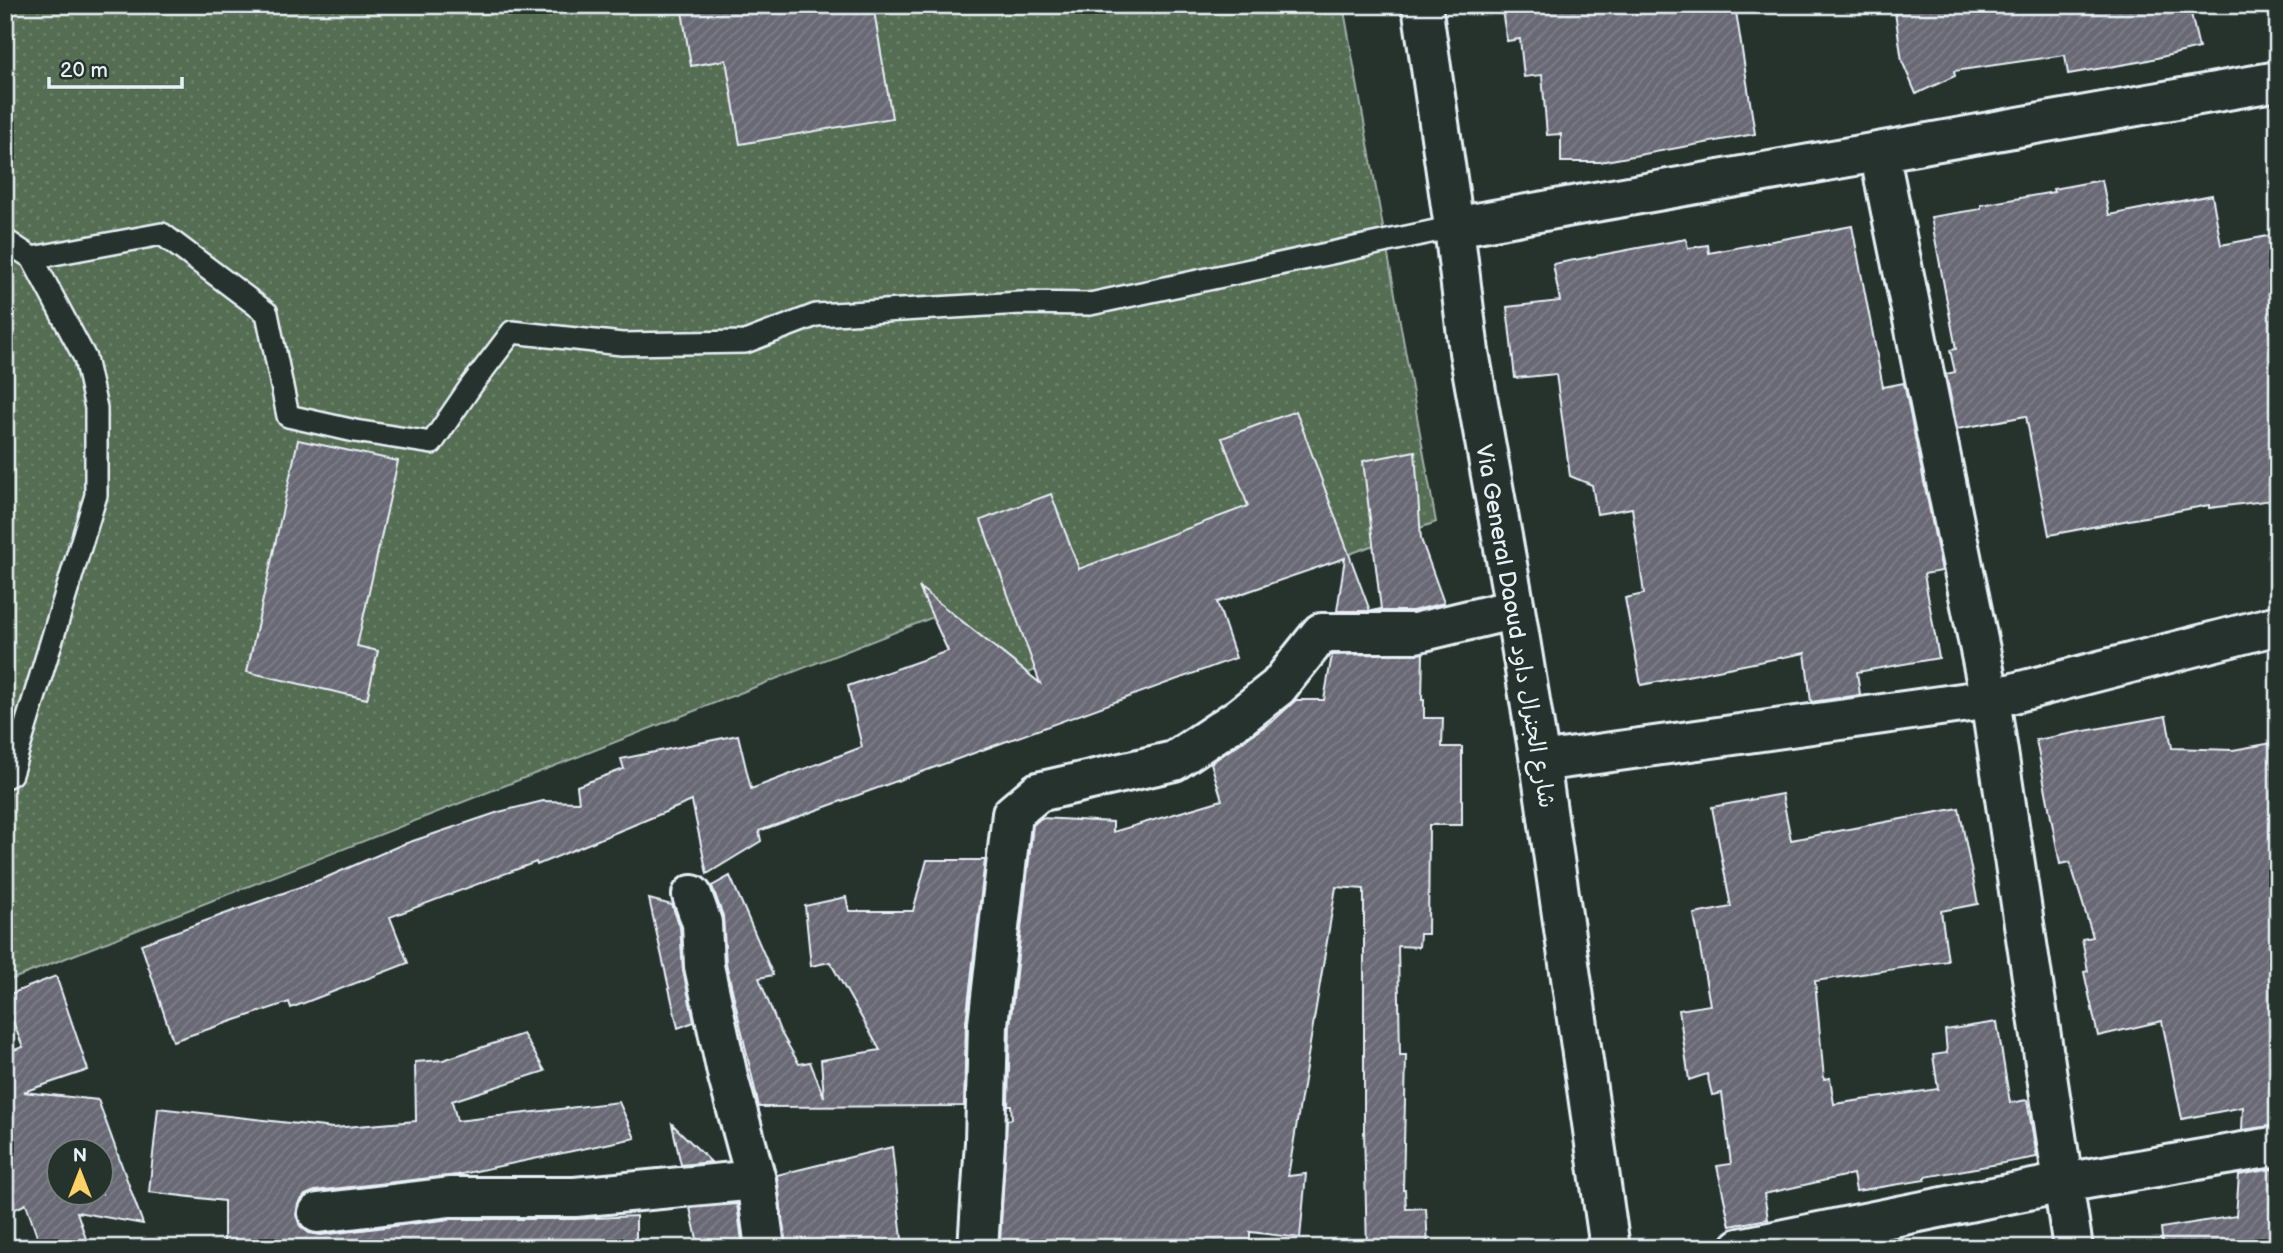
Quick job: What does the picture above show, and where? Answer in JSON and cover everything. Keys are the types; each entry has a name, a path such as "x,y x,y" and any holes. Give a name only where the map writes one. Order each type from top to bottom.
{"street":[{"name":"Via General Daoud شارع الجنرال داود","path":"1422,5 1469,352 1540,762 1610,1248"},
{"path":"1454,227 2278,81"},
{"path":"1879,152 1990,699 2073,1248"},
{"path":"978,1248 985,1142 988,1024 1012,814 1038,792 1174,761 1240,717 1278,687 1321,632 1415,632 1515,609"},
{"path":"1540,762 1990,699 2278,625"},
{"path":"692,895 702,923 704,966 727,1077 756,1180 765,1248"},
{"path":"1740,1248 2063,1183 2278,1146"},
{"path":"318,1213 450,1197 575,1197 756,1180"}],"lane":[{"path":"32,258 162,234 267,313 288,416 355,431 432,443 512,332 622,344 744,342 816,315 1021,303 1090,304 1454,227"},
{"path":"5,240 32,258 85,358 96,408 96,495 11,774 5,777"}],"green space":[{"path":"5,5 1343,5 1436,522 971,694 941,614 5,982"}],"building":[{"path":"681,5 873,5 892,118 740,144 726,60 691,66"},
{"path":"1501,5 1735,5 1755,134 1600,162 1561,162 1561,134 1547,135 1542,75 1524,77 1520,39 1507,41"},
{"path":"1894,5 2189,5 2199,48 2068,74 2065,55 1954,71 1955,76 1916,94 1902,61"},
{"path":"2102,180 2109,215 2212,195 2221,245 2278,234 2278,446 2275,479 2269,485 2273,500 2209,508 2209,505 2049,535 2026,416 1957,429 1946,374 1955,372 1950,350 1956,349 1931,217 1981,209 1981,205"},
{"path":"1852,226 1883,387 1904,383 1942,571 1924,574 1939,658 1857,672 1860,695 1811,702 1805,653 1641,685 1625,598 1644,594 1632,508 1597,514 1592,485 1570,476 1556,374 1515,378 1507,307 1560,301 1553,264 1686,239 1688,248 1708,245 1709,253"},
{"path":"1296,411 1370,611 1337,611 1345,558 1217,602 1236,658 759,831 761,841 707,874 692,801 537,865 536,862 390,917 408,963 291,1008 289,1002 173,1041 141,944 325,878 401,845 499,812 543,801 579,802 577,786 624,769 621,759 738,735 751,789 862,747 848,686 948,651 919,587 1040,683 981,520 1051,494 1079,569 1248,506 1222,438"},
{"path":"298,440 398,461 357,646 378,651 367,699 247,672"},
{"path":"1415,451 1421,539 1444,603 1412,611 1371,611 1381,609 1363,461"},
{"path":"1423,653 1424,718 1443,718 1442,747 1462,747 1462,825 1429,825 1428,934 1420,934 1419,947 1398,946 1400,1055 1406,1055 1403,1190 1406,1209 1426,1208 1428,1248 1367,1248 1364,889 1336,887 1288,1176 1306,1174 1300,1238 1250,1232 1250,1244 1197,1245 1197,1248 1049,1248 1000,1243 1007,1120 1012,1119 1011,1105 1008,1105 1010,1026 1033,825 1041,818 1113,822 1113,832 1222,800 1211,763 1274,720 1296,700 1324,700 1332,655"},
{"path":"2166,716 2172,748 2233,750 2278,742 2278,1125 2242,1130 2243,1107 2182,1119 2162,1021 2098,1036 2084,972 2088,971 2082,939 2093,937 2070,862 2060,864 2036,740"},
{"path":"1782,794 1791,840 1959,808 1978,904 1941,911 1948,961 1815,981 1824,1079 1830,1078 1834,1104 1938,1089 1933,1055 1947,1053 1945,1030 1997,1022 2010,1103 2027,1100 2037,1157 1856,1191 1853,1174 1764,1194 1768,1219 1730,1226 1717,1166 1731,1164 1722,1093 1712,1095 1707,1074 1689,1080 1679,1010 1710,1005 1694,914 1731,907 1712,807"},
{"path":"927,860 985,860 966,1022 964,1106 759,1107 726,963 723,916 712,886 730,876 773,975 759,978 780,1031 799,1064 810,1062 824,1097 821,1060 880,1050 830,962 811,966 805,906 846,897 849,911 913,911"},
{"path":"649,899 672,905 680,927 683,970 694,1022 678,1028"},
{"path":"56,976 88,1070 23,1092 98,1100 112,1138 46,1138 46,1208 116,1208 116,1150 143,1224 77,1212 89,1248 41,1248 26,1204 5,1214 5,1053 23,1047 5,996"},
{"path":"523,1034 545,1071 452,1101 457,1121 619,1102 635,1138 457,1175 315,1191 305,1195 298,1204 296,1215 300,1226 309,1233 321,1235 451,1219 636,1216 636,1248 224,1248 224,1201 149,1192 158,1108 333,1128 416,1121 415,1062 443,1060"},
{"path":"672,1124 711,1162 681,1165"},
{"path":"892,1147 903,1248 786,1248 777,1175"},
{"path":"2278,1168 2278,1248 2163,1248 2161,1228 2236,1216 2239,1175"},
{"path":"737,1204 743,1248 699,1248 690,1208"}]}
